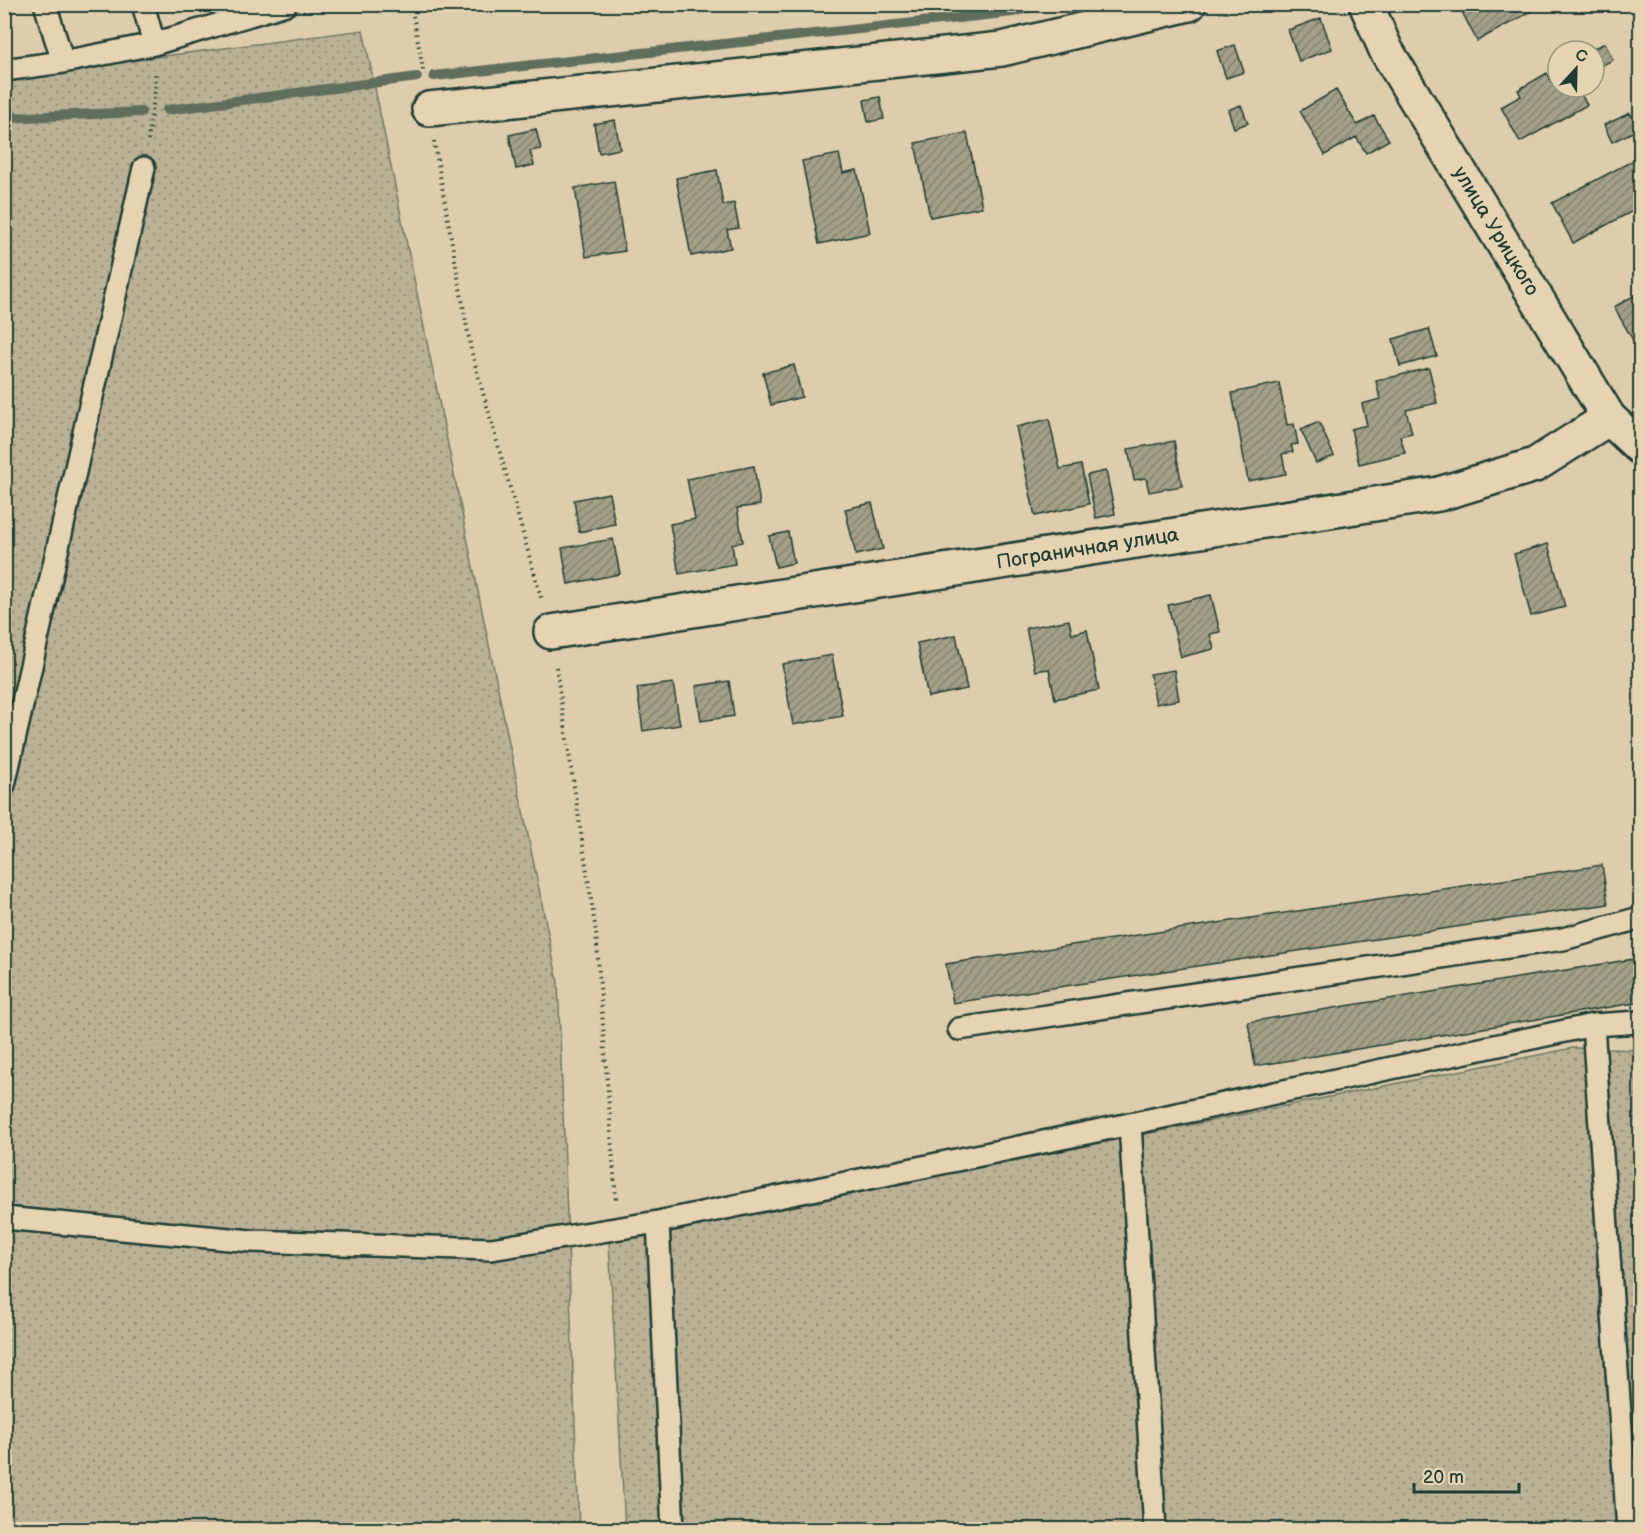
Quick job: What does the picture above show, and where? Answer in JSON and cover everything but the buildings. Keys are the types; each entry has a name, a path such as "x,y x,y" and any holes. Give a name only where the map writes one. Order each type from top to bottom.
{"street":[{"path":"429,109 1002,49 1189,4"},
{"name":"улица Урицкого","path":"1366,4 1386,50 1609,418 1641,447"},
{"name":"Пограничная улица","path":"551,632 1439,494 1535,465 1609,418"}],"lane":[{"path":"45,4 63,62"},
{"path":"143,4 154,44"},
{"path":"4,70 63,62 154,44 286,4"},
{"path":"4,785 144,168"},
{"path":"959,1029 1563,939 1641,918"},
{"path":"4,1218 251,1241 491,1249 658,1222 1593,1025 1641,1022"},
{"path":"1593,1025 1628,1530"},
{"path":"1130,1124 1155,1530"},
{"path":"658,1222 673,1530"}],"path":[{"path":"151,124 156,82 154,44"}],"shaded area":[{"path":"363,30 558,982 579,1529 5,1529 4,77"},
{"path":"1573,1048 1640,1050 1640,1529 625,1529 609,1242"}],"waterway":[{"path":"434,76 1013,12 1043,4"},
{"path":"167,110 417,77"},
{"path":"4,118 141,112"}]}
